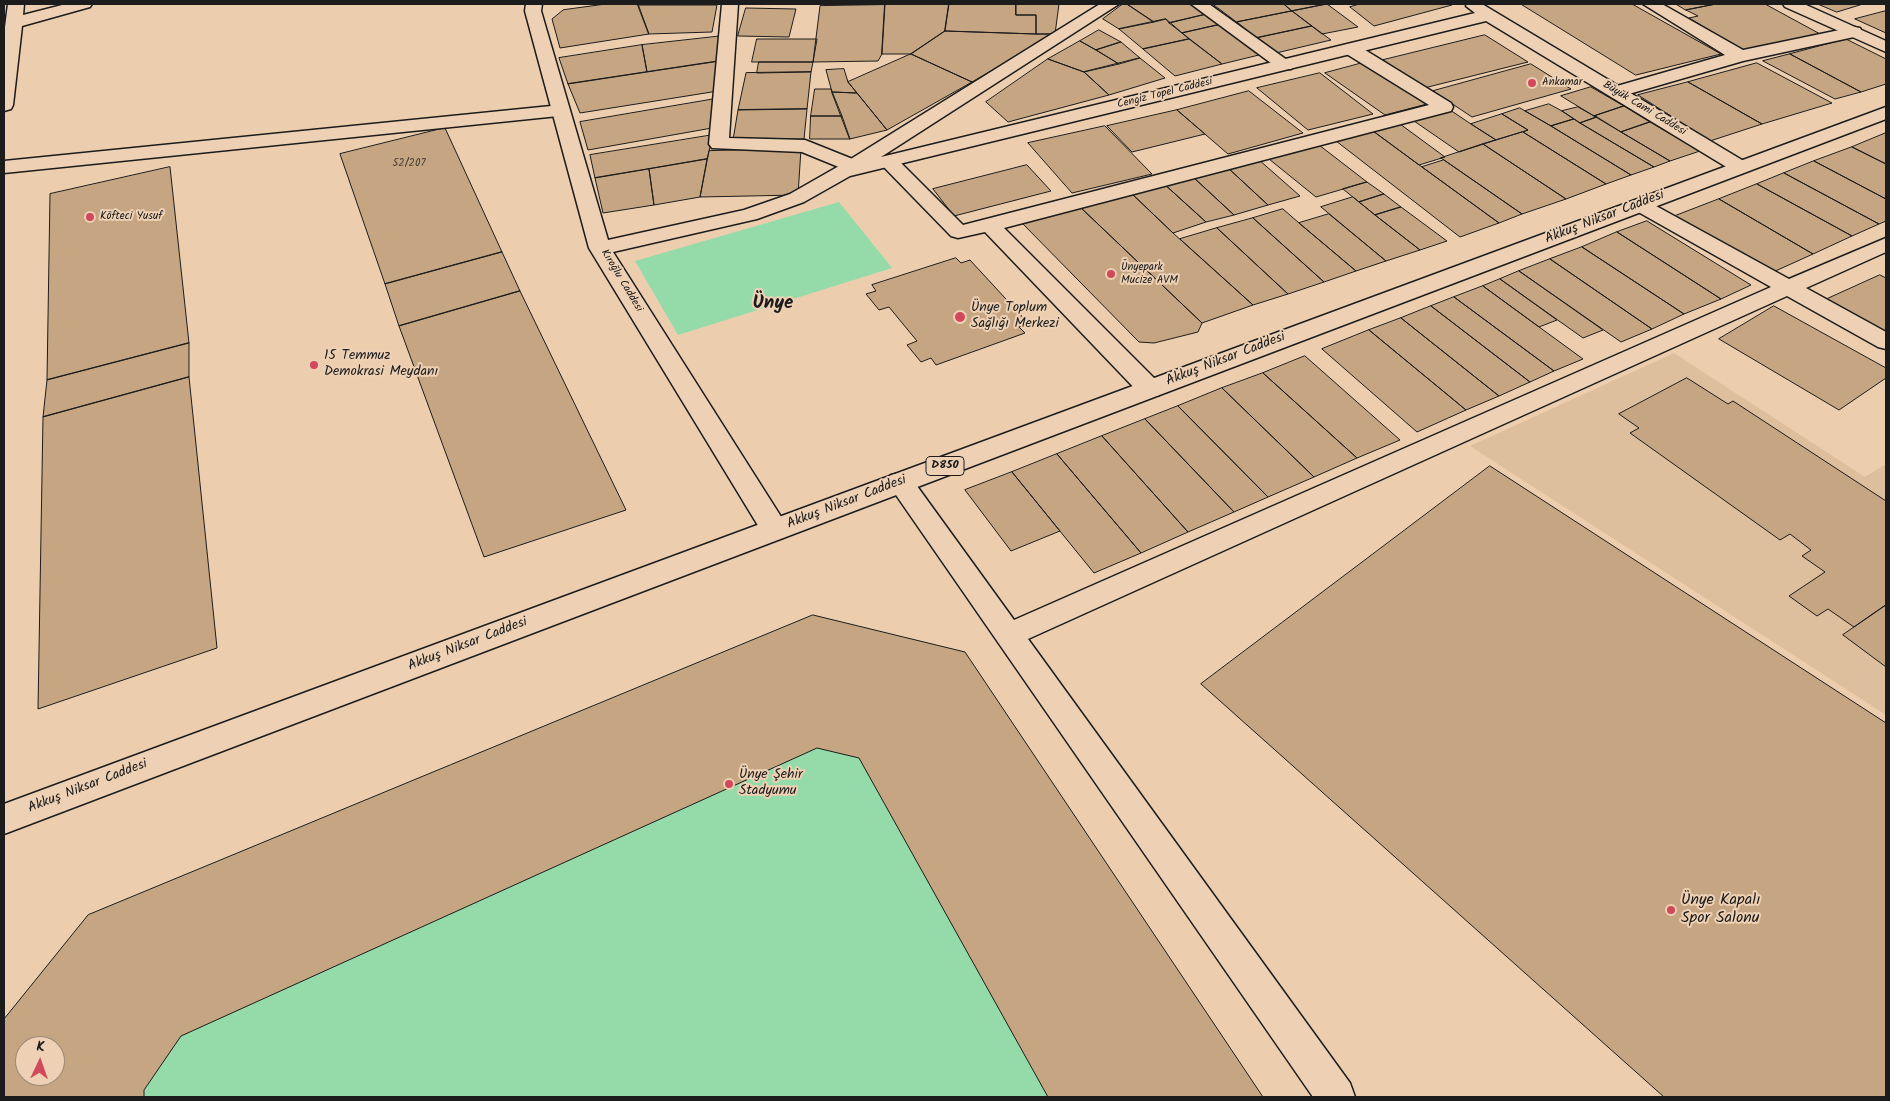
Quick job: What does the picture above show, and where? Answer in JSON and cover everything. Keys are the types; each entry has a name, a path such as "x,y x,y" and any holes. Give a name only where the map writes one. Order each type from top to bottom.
{"street":[{"path":"4,105 12,12 84,4"},
{"name":"Kıroğlu Caddesi","path":"534,4 533,11 600,248 775,530"},
{"path":"730,4 727,63 719,144 805,146 847,169"},
{"path":"600,248 750,215 797,198 847,169 1111,4"},
{"path":"1199,4 1286,65"},
{"name":"Büyük Cami Caddesi","path":"1471,4 1740,167"},
{"path":"1651,4 1740,56"},
{"path":"1791,4 1886,47"},
{"name":"Cengiz Topel Caddesi","path":"847,169 888,161 1489,15"},
{"path":"1616,92 1740,56 1854,32"},
{"path":"888,161 958,232 1444,107 1351,49"},
{"path":"4,167 562,111"},
{"name":"Akkuş Niksar Caddesi","path":"4,819 1886,113"},
{"path":"1640,205 1886,342"},
{"path":"990,225 1150,389"},
{"path":"1008,635 1886,244"},
{"path":"900,482 1336,1097"}],"shaded area":[{"path":"1674,353 1865,477 1886,464 1886,715 1470,446"}],"green space":[{"path":"839,202 892,268 678,335 635,261"},
{"name":"Ünye Şehir Stadyumu","path":"813,615 965,652 1263,1097 4,1097 4,1019 88,915"}],"building":[{"path":"606,4 638,4 649,34 560,48 552,19 563,10"},
{"path":"885,4 949,4 945,31 911,54 882,54"},
{"path":"949,4 1016,4 1016,15 1036,15 1036,34 945,31"},
{"path":"1016,4 1059,4 1055,34 1036,34 1036,15 1016,15"},
{"path":"1123,4 1127,4 1154,22 1119,29 1103,19"},
{"path":"1127,4 1194,4 1207,14 1169,23 1166,19 1154,22"},
{"path":"1213,4 1284,4 1292,11 1237,22"},
{"path":"1284,4 1327,4 1292,11"},
{"path":"1327,4 1358,27 1322,34 1292,11"},
{"path":"1360,4 1452,5 1374,26 1350,7"},
{"path":"1521,4 1632,4 1721,54 1636,75"},
{"path":"1676,4 1716,4 1686,10"},
{"path":"1716,4 1765,4 1822,35 1744,51 1689,18 1698,16 1686,10"},
{"path":"1818,4 1863,4 1837,12"},
{"path":"638,5 717,5 712,32 649,34"},
{"path":"885,5 882,54 878,61 813,62 820,6"},
{"path":"746,8 796,9 789,37 738,36"},
{"path":"1292,11 1312,26 1256,38 1237,22"},
{"path":"1886,11 1886,33 1855,19"},
{"path":"1207,14 1222,24 1182,33 1169,23"},
{"path":"1166,19 1189,39 1143,49 1119,29"},
{"path":"1222,24 1263,54 1222,64 1182,33"},
{"path":"1312,26 1331,40 1276,53 1256,38"},
{"path":"1099,30 1121,42 1096,50 1080,41"},
{"path":"945,31 1055,34 972,82 911,54"},
{"path":"1485,35 1528,62 1424,88 1383,60"},
{"path":"723,36 720,61 647,72 642,45"},
{"path":"757,39 817,39 813,62 752,62"},
{"path":"1189,39 1222,64 1175,76 1143,49"},
{"path":"1846,39 1886,59 1886,84 1861,92 1790,54"},
{"path":"1080,41 1119,64 1084,72 1048,59"},
{"path":"1121,42 1140,58 1119,64 1096,50"},
{"path":"642,45 647,72 568,84 559,58"},
{"path":"911,54 972,82 887,130 848,82"},
{"path":"1790,54 1861,92 1835,99 1763,61"},
{"path":"1140,58 1165,78 1109,95 1084,72"},
{"path":"1048,59 1084,72 1109,95 1008,122 986,102"},
{"path":"720,61 718,91 580,113 568,84"},
{"path":"759,62 813,62 811,72 757,73"},
{"path":"1366,62 1427,104 1385,115 1325,73"},
{"path":"1757,63 1832,103 1762,124 1688,82"},
{"path":"1531,64 1571,89 1472,117 1433,91"},
{"path":"844,69 848,82 857,93 832,92 826,70"},
{"path":"811,72 807,109 738,110 746,73"},
{"path":"1320,73 1373,114 1308,130 1257,88"},
{"path":"1688,82 1762,124 1710,141 1638,95"},
{"path":"1591,87 1624,106 1594,116 1561,96"},
{"path":"815,89 831,89 842,116 811,116"},
{"path":"1249,91 1303,133 1228,154 1177,110"},
{"path":"832,92 857,93 887,130 850,139"},
{"path":"715,99 712,128 588,150 580,122"},
{"path":"1549,104 1574,119 1551,126 1525,111"},
{"path":"1624,106 1650,122 1621,132 1594,116"},
{"path":"1578,107 1597,117 1580,123 1562,111"},
{"path":"1520,108 1631,175 1606,184 1523,132 1528,130 1502,114"},
{"path":"807,109 804,139 733,140 738,110"},
{"path":"1177,110 1205,134 1132,152 1107,126"},
{"path":"1450,110 1496,140 1459,152 1414,121"},
{"path":"1502,114 1528,130 1496,140 1471,124"},
{"path":"811,116 842,116 850,139 810,139"},
{"path":"1597,117 1670,161 1654,167 1580,123"},
{"path":"1574,119 1654,167 1631,175 1551,126"},
{"path":"1650,122 1700,151 1670,161 1621,132"},
{"path":"1400,124 1445,157 1419,165 1373,131"},
{"path":"1105,126 1152,174 1072,193 1028,143"},
{"path":"445,128 502,252 385,284 340,154"},
{"path":"1373,131 1499,223 1460,237 1336,141"},
{"path":"1523,132 1606,184 1566,199 1483,144"},
{"path":"1886,133 1886,164 1852,147"},
{"path":"713,135 707,159 595,178 590,155"},
{"path":"1483,144 1566,199 1522,214 1441,158"},
{"path":"1319,145 1367,182 1316,197 1269,159"},
{"path":"1852,147 1886,164 1886,199 1814,161"},
{"path":"801,149 798,195 700,197 709,151"},
{"path":"707,159 700,197 654,205 649,169"},
{"path":"1258,159 1300,196 1268,205 1227,167"},
{"path":"1444,160 1522,214 1499,223 1422,167"},
{"path":"1814,161 1886,199 1886,221 1879,224 1784,173"},
{"path":"1027,165 1051,191 954,216 933,189"},
{"path":"170,167 189,343 47,380 50,194"},
{"path":"1227,167 1268,205 1234,215 1192,176"},
{"path":"649,169 654,205 603,213 595,178"},
{"path":"1784,173 1879,224 1852,236 1757,184"},
{"path":"1192,176 1234,215 1206,222 1163,183"},
{"path":"1367,182 1384,194 1359,202 1343,189"},
{"path":"1163,183 1206,222 1173,233 1130,192"},
{"path":"1757,184 1852,236 1813,254 1719,199"},
{"path":"1130,192 1253,305 1202,323 1079,206"},
{"path":"1384,194 1401,207 1375,215 1359,202"},
{"path":"1353,197 1420,250 1386,261 1321,207"},
{"path":"1719,199 1813,254 1771,273 1675,216"},
{"name":"Ünyepark Mucize AVM","path":"1079,206 1202,323 1198,332 1154,343 1139,342 1023,224"},
{"path":"1401,207 1447,241 1420,250 1375,215"},
{"path":"1283,209 1356,271 1324,282 1253,218"},
{"path":"1329,214 1386,261 1356,271 1299,223"},
{"path":"1253,218 1324,282 1288,294 1217,228"},
{"path":"1647,221 1751,285 1721,299 1617,232"},
{"path":"1217,228 1288,294 1253,305 1180,239"},
{"path":"1617,232 1721,299 1684,314 1582,247"},
{"path":"1582,247 1684,314 1652,329 1550,259"},
{"path":"502,252 520,291 399,326 385,284"},
{"name":"Ünye Toplum Sağlığı Merkezi","path":"956,258 961,263 970,260 1029,324 1019,327 1025,333 936,365 931,358 921,362 907,345 917,341 889,307 879,310 866,294 876,291 872,285"},
{"path":"1550,259 1652,329 1621,342 1519,271"},
{"path":"1519,271 1603,330 1583,338 1500,279"},
{"path":"1880,275 1886,278 1886,334 1827,299"},
{"path":"1500,279 1557,320 1539,327 1483,286"},
{"path":"1483,286 1583,359 1554,371 1454,297"},
{"path":"520,291 626,510 484,557 399,326"},
{"path":"1454,297 1554,371 1530,382 1431,306"},
{"path":"1431,306 1530,382 1499,396 1401,318"},
{"path":"1774,306 1886,368 1886,378 1839,410 1719,339"},
{"path":"1401,318 1499,396 1466,410 1369,330"},
{"path":"1369,330 1466,410 1417,432 1322,349"},
{"path":"189,343 189,377 43,417 47,380"},
{"path":"1305,356 1400,440 1357,458 1263,373"},
{"path":"1263,373 1357,458 1314,477 1222,388"},
{"path":"189,377 217,648 38,709 43,417"},
{"path":"1687,378 1728,404 1733,401 1886,501 1886,605 1854,627 1828,609 1817,616 1789,596 1825,572 1802,556 1811,550 1790,534 1780,540 1630,433 1639,428 1619,414"},
{"path":"1222,388 1314,477 1268,497 1178,406"},
{"path":"1178,406 1268,497 1234,512 1145,419"},
{"path":"1145,419 1234,512 1188,532 1102,436"},
{"path":"1102,436 1188,532 1141,553 1057,454"},
{"path":"1057,454 1141,553 1094,573 1012,472"},
{"name":"Ünye Kapalı Spor Salonu","path":"1490,466 1886,723 1886,1097 1664,1097 1201,684"},
{"path":"1012,472 1060,531 1011,551 965,490"},
{"path":"1886,605 1886,667 1843,635"},
{"path":"813,615 965,652 1263,1097 1048,1097 859,758 817,748 181,1036 144,1090 144,1097 4,1097 4,1019 88,915"}],"place":[{"name":"Ankamar","path":"1532,83"},
{"name":"Köfteci Yusuf","path":"90,217"},
{"name":"Ünyepark Mucize AVM","path":"1111,274"},
{"name":"Ünye Toplum Sağlığı Merkezi","path":"960,317"},
{"name":"15 Temmuz Demokrasi Meydanı","path":"314,365"},
{"name":"Ünye Şehir Stadyumu","path":"729,784"},
{"name":"Ünye Kapalı Spor Salonu","path":"1671,910"}],"district":[{"name":"Ünye","path":"773,305"}]}
